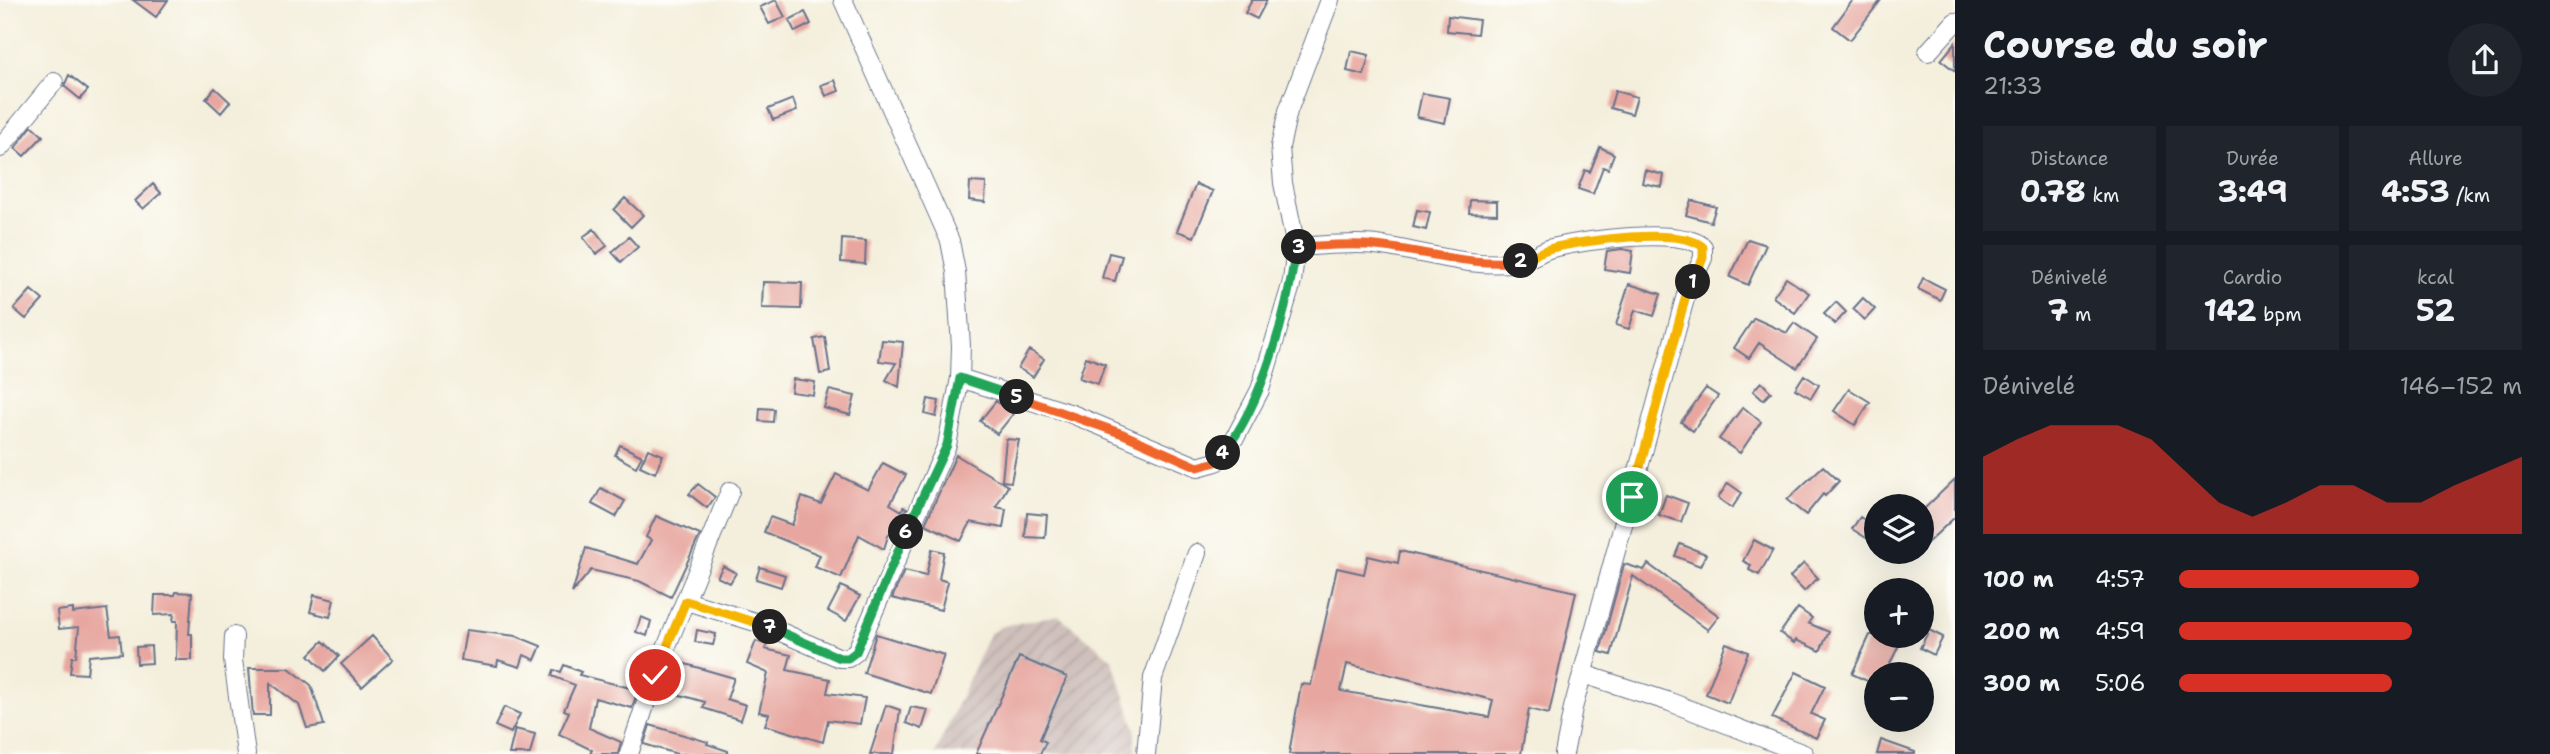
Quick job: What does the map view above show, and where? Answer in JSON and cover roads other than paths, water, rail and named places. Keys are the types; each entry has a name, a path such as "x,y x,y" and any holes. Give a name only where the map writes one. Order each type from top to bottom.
{"street":[{"path":"686,601 765,625 840,658 848,658 856,652 947,445 960,378 956,272 950,241 843,0"},
{"path":"960,378 1072,414 1198,467 1216,462 1236,436 1260,390 1292,282 1296,247 1283,183 1280,148 1288,111 1330,0"},
{"path":"1928,52 1955,22"},
{"path":"0,148 54,82"},
{"path":"1296,247 1372,245 1479,263 1521,262 1549,249 1574,244 1658,236 1696,240 1703,247 1703,258 1686,295 1583,674 1564,754"},
{"path":"629,754 655,675 730,491"},
{"path":"1146,754 1153,678 1197,553"},
{"path":"234,636 233,660 246,754"},
{"path":"1583,674 1670,702 1804,754"}]}
